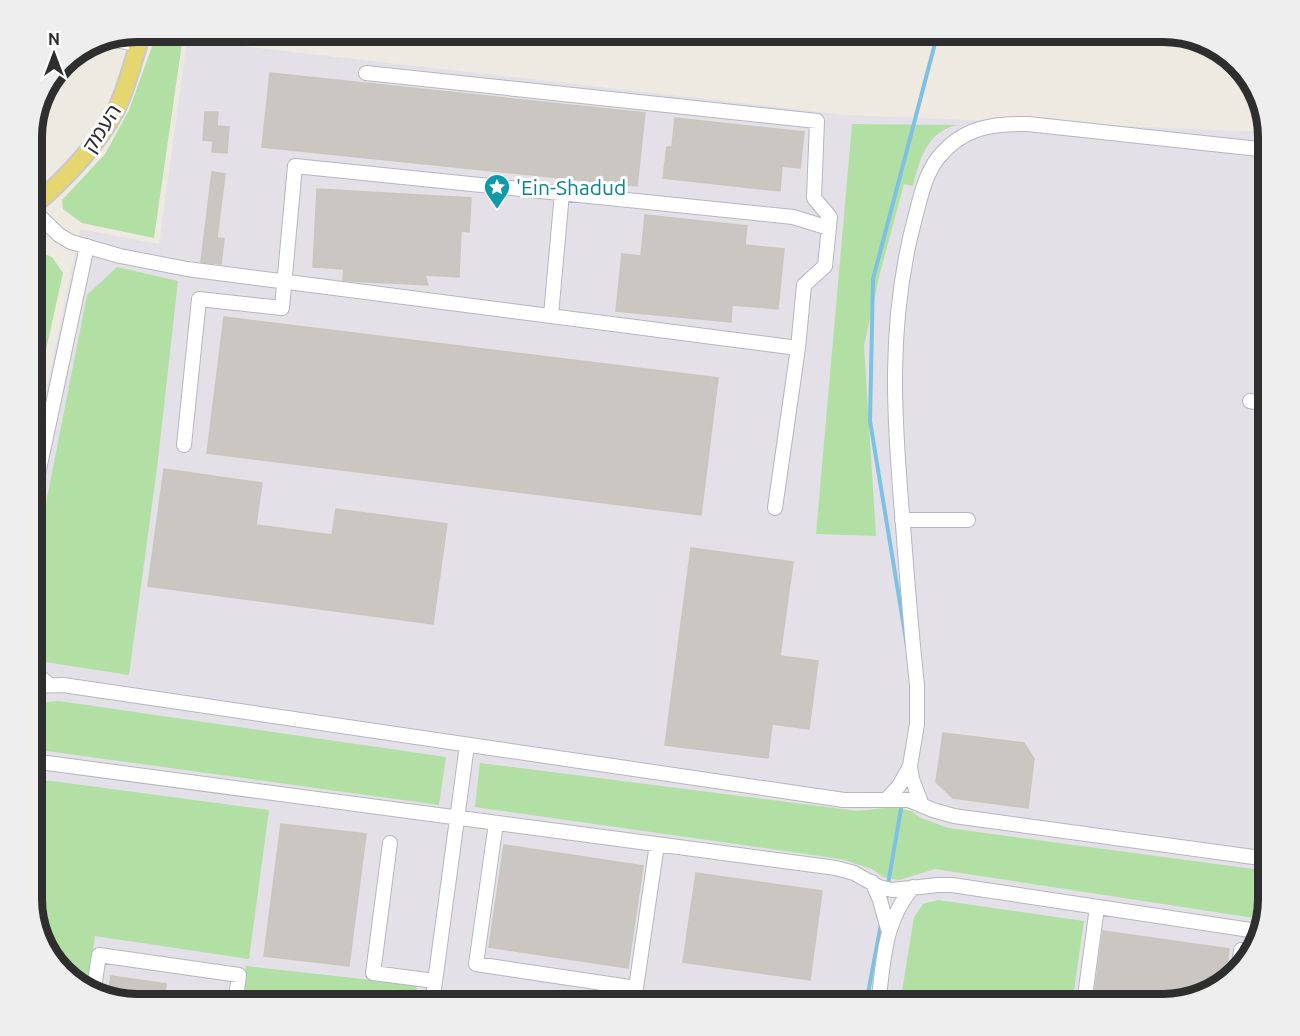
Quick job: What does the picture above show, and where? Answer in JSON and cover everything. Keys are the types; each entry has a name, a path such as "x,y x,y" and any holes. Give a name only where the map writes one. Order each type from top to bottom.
{"main road":[{"name":"העמק","path":"42,199 54,189 99,137 120,100 139,42"}],"street":[{"path":"366,73 817,121 814,198 830,217 825,266 804,285 798,348 775,508"},
{"path":"922,805 912,779 910,766 917,724 917,684 893,394 899,302 908,246 929,173 938,158 949,147 979,128 995,124 1028,124 1258,149"},
{"path":"184,445 199,299 282,308 295,166 793,217 829,228"},
{"path":"551,315 562,193"},
{"path":"42,218 59,235 70,242 120,256 187,269 798,348"},
{"path":"42,455 87,246"},
{"path":"1250,401 1258,402"},
{"path":"902,520 968,520"},
{"path":"42,678 50,685"},
{"path":"42,686 63,685 844,800 909,800 954,816 1258,857"},
{"path":"433,994 467,745"},
{"path":"42,762 836,868 854,873 892,890 952,885 1252,930"},
{"path":"886,800 899,786 910,766"},
{"path":"496,823 476,964 636,988 657,844"},
{"path":"390,843 374,973 435,981"},
{"path":"872,882 880,900 888,931"},
{"path":"879,994 888,931 895,912 913,887"},
{"path":"1085,994 1097,907"},
{"path":"95,984 99,955 239,975 236,994"}],"shaded area":[{"path":"187,42 205,42 848,115 1257,132 1258,899 1256,917 1245,946 1234,962 1210,981 1181,992 1163,994 137,994 119,992 90,981 74,970 62,957 45,923 42,905 42,410 80,229 159,244"}],"green space":[{"path":"154,42 182,42 154,238 82,223 63,209 62,200 105,154 129,110"},
{"path":"852,124 957,125 947,128 932,140 922,156 913,186 904,184 880,273 864,346 876,536 816,534"},
{"path":"42,253 52,257 63,273 42,368"},
{"path":"117,267 178,281 158,460 129,675 45,662 42,657 42,523 87,295"},
{"path":"59,701 446,757 439,805 42,750 42,703"},
{"path":"480,763 858,811 893,807 911,811 921,818 948,828 1258,870 1256,917 935,869 899,880 883,877 872,869 841,859 475,807"},
{"path":"42,780 269,810 249,959 95,936 88,980 74,970 62,957 45,923 42,905"},
{"path":"938,900 1084,921 1073,994 902,994 914,917 923,904"},
{"path":"246,966 417,985 416,994 243,994"}],"building":[{"path":"270,73 645,113 637,186 262,147"},
{"path":"205,112 218,112 217,126 229,127 227,153 212,152 213,141 203,140"},
{"path":"675,118 804,132 800,168 782,166 780,191 663,178 667,147 672,147"},
{"path":"212,172 225,174 217,238 224,239 221,264 201,262"},
{"path":"317,189 471,198 469,232 461,231 459,277 425,275 428,285 350,281 343,280 344,269 313,267"},
{"path":"645,215 747,226 745,245 784,249 778,309 732,305 731,322 616,311 622,254 641,256"},
{"path":"224,317 718,378 701,515 207,453"},
{"path":"164,469 262,483 256,525 332,535 336,509 447,524 433,624 148,586"},
{"path":"691,548 793,562 780,656 818,661 809,729 772,724 768,758 665,745"},
{"path":"943,733 1024,743 1034,759 1028,808 953,798 936,782"},
{"path":"281,824 366,834 349,966 264,956"},
{"path":"504,845 643,866 628,968 489,947"},
{"path":"696,873 822,891 810,980 683,962"},
{"path":"1103,931 1229,949 1227,969 1199,987 1163,994 1094,994"},
{"path":"111,976 166,984 164,994 137,994 109,989"}],"waterway":[{"path":"907,646 870,421 873,279 935,42"},
{"path":"885,902 902,803"},
{"path":"868,994 881,924"}],"place":[{"name":"'Ein-Shadud","path":"497,210"}]}
